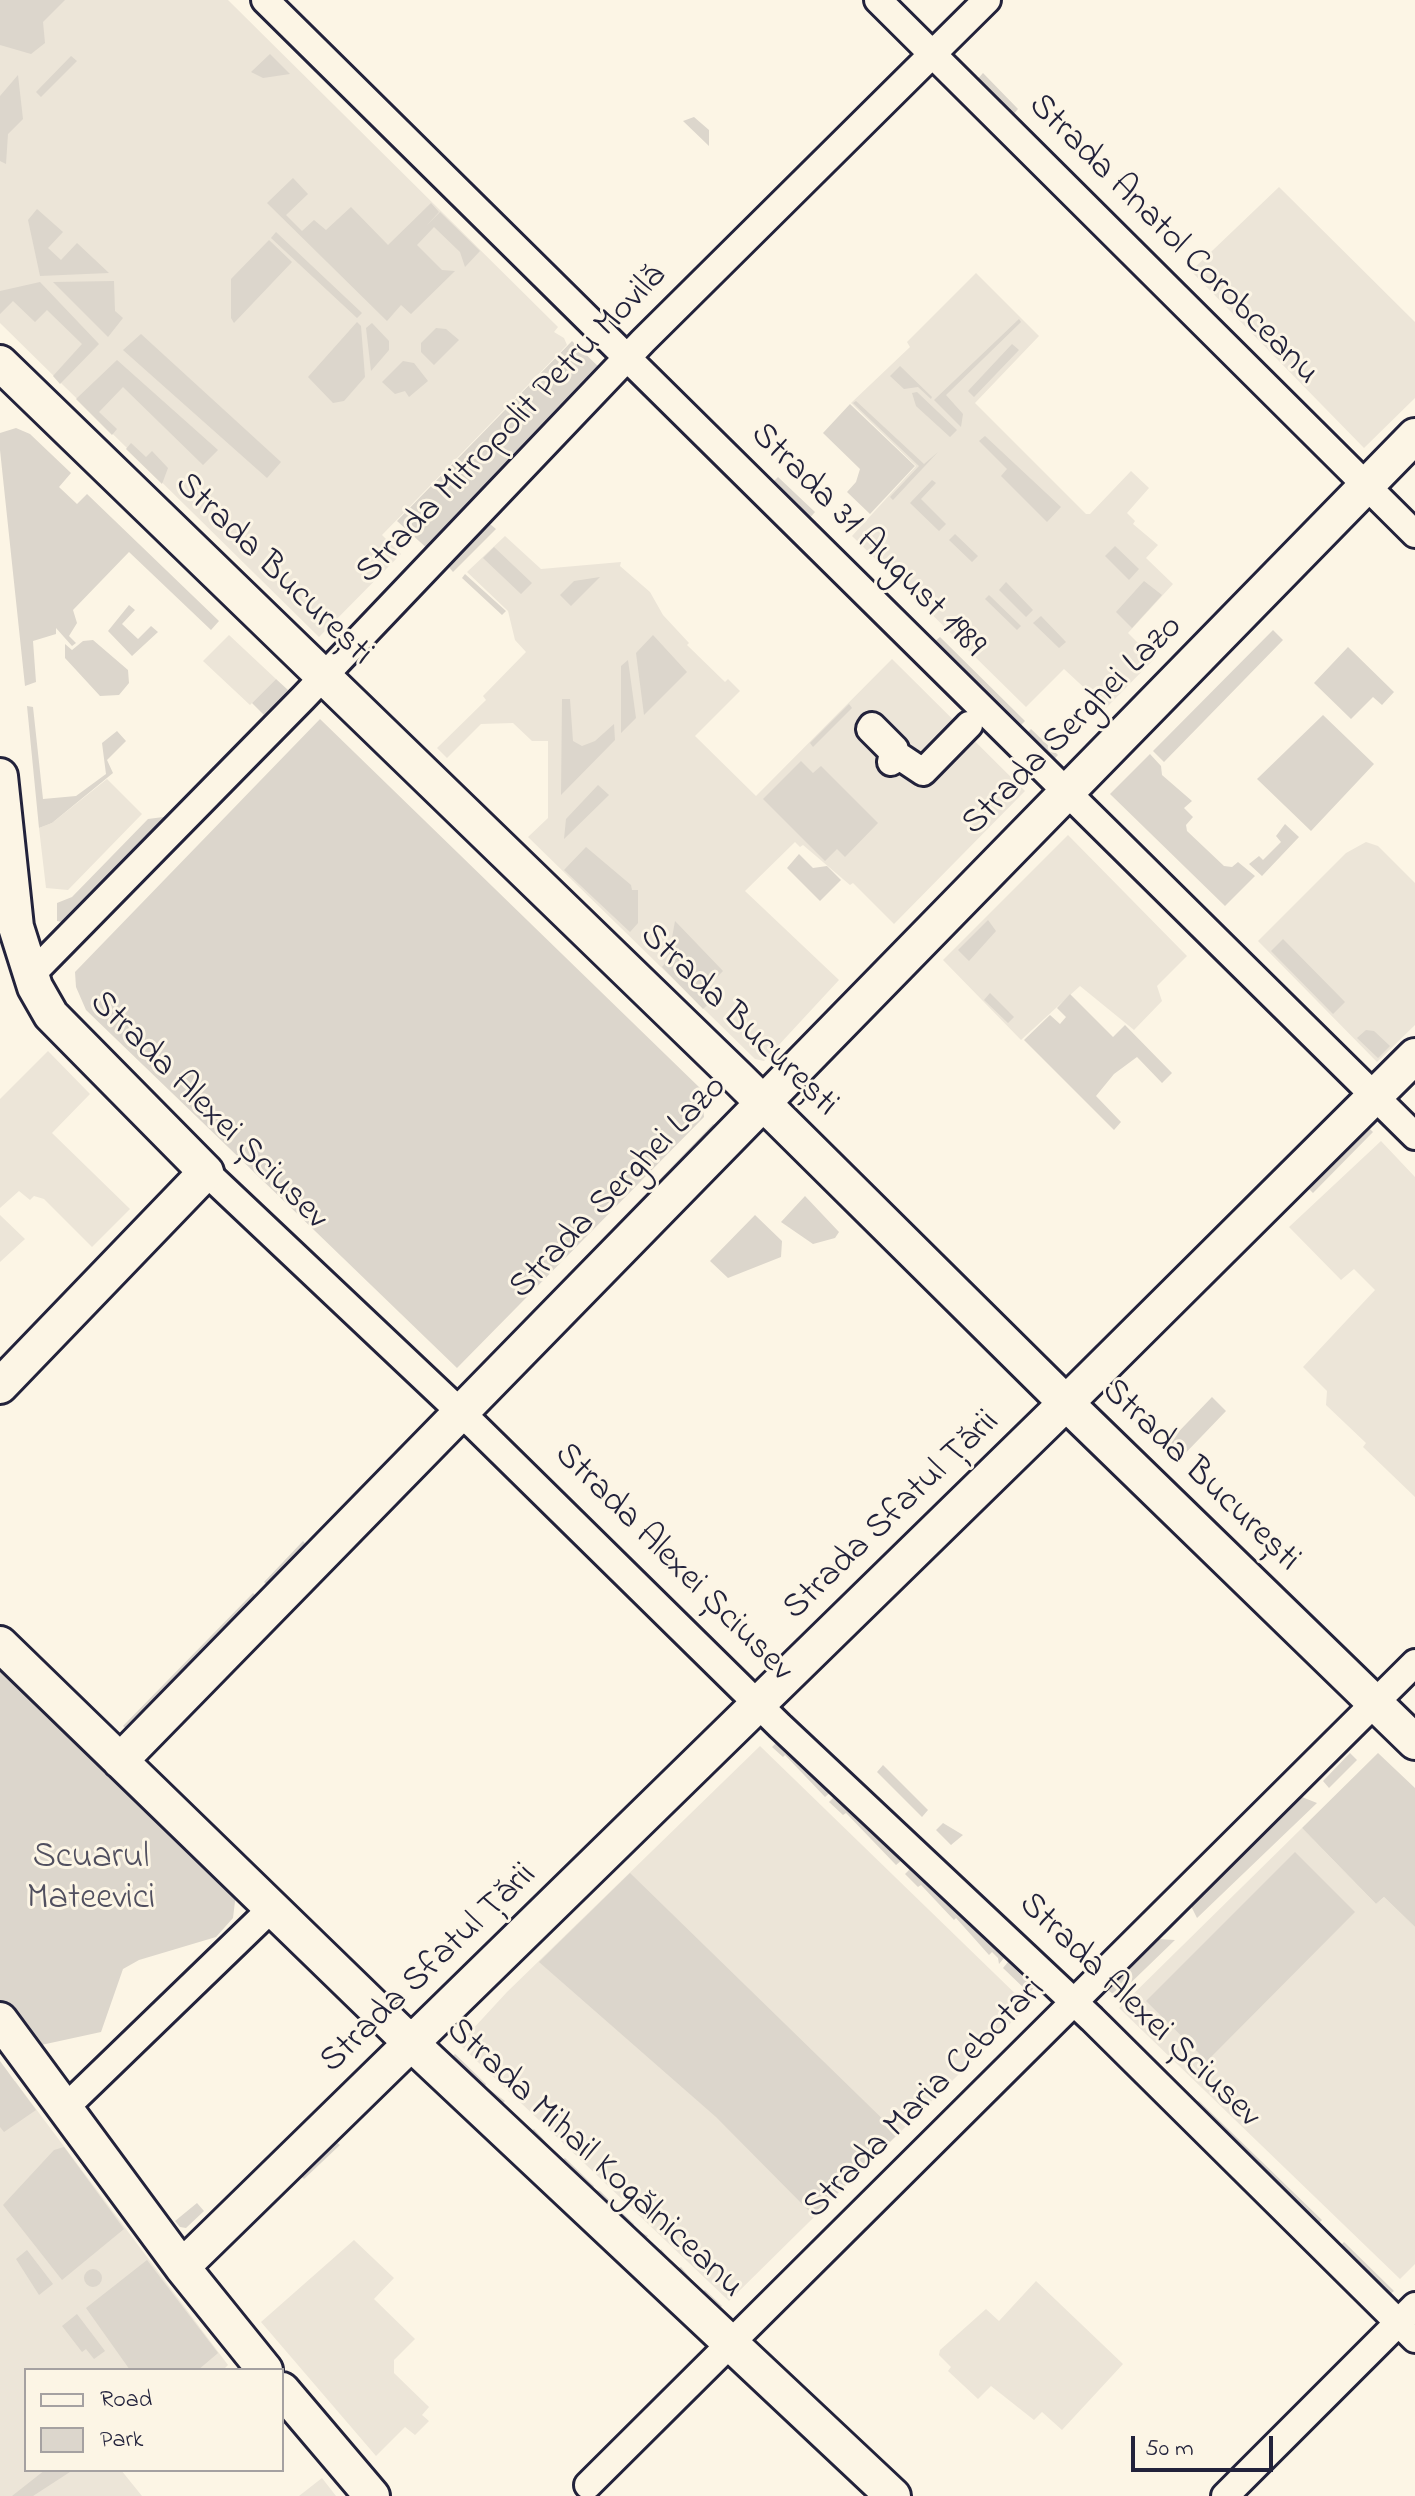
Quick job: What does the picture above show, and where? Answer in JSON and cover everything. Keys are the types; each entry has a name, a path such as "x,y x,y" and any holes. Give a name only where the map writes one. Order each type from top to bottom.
{"main road":[{"name":"Strada București","path":"0,363 1415,1742"},
{"path":"0,402 25,402 58,420"},
{"name":"Strada Serghei Lazo","path":"120,1761 1415,436"},
{"name":"Strada Alexei Șciusev","path":"0,776 16,927 30,976 51,1015 206,1172"},
{"name":"Strada Sfatul Țării","path":"182,2267 1066,1403 1415,1056"},
{"path":"0,1386 206,1172"},
{"name":"Strada Mihail Kogălniceanu","path":"0,1644 412,2044 893,2496"},
{"path":"0,2020 182,2267 263,2368"},
{"path":"284,2392 372,2496"}],"street":[{"name":"Strada 31 August 1989","path":"265,0 1415,1136"},
{"name":"Strada Anatol Corobceanu","path":"878,0 1415,534"},
{"name":"Strada Mitropolit Petru Movilă","path":"30,976 324,677 628,357 987,0"},
{"path":"900,764 923,772 969,725"},
{"name":"Strada Alexei Șciusev","path":"206,1172 459,1411 758,1705 1409,2323"},
{"name":"Strada Maria Cebotari","path":"588,2485 1415,1663"},
{"path":"64,2109 273,1907"},
{"path":"1240,2491 1409,2323"}],"shaded area":[{"path":"0,0 228,0 558,327 554,332 564,338 567,345 382,535 401,554 319,637 0,323"},
{"path":"1279,187 1415,322 1415,398 1364,448 1191,271"},
{"path":"976,273 1039,336 975,403 1086,514 1090,514 1131,471 1149,488 1127,513 1135,521 1133,524 1158,545 1146,558 1173,584 1128,633 1154,659 1106,708 1064,669 1026,707 852,536 916,466 851,403 910,347 907,342"},
{"path":"505,536 541,569 621,562 620,566 650,592 663,615 689,643 687,645 725,682 728,679 740,691 695,736 756,796 892,659 1025,791 894,924 853,883 850,885 803,845 800,847 795,842 745,891 839,980 764,1061 755,1059 528,837 548,818 548,741 532,741 513,723 481,724 447,758 437,748 486,700 483,696 526,652 515,640 508,611 467,572"},
{"path":"229,635 276,679 250,705 203,661"},
{"path":"107,779 142,814 68,890 46,888 39,828 52,823"},
{"path":"1068,835 1187,956 1157,986 1162,1001 1134,1030 1080,986 1021,1040 943,960"},
{"path":"1366,842 1378,846 1415,883 1415,1025 1377,1062 1258,941 1346,853"},
{"path":"48,1051 90,1094 52,1133 130,1209 92,1247 44,1199 34,1196 30,1200 19,1191 0,1208 0,1099"},
{"path":"1381,1141 1415,1177 1415,1497 1363,1447 1366,1443 1326,1405 1327,1391 1303,1367 1375,1290 1354,1269 1341,1280 1289,1227"},
{"path":"0,1215 25,1239 0,1262"},
{"path":"760,1746 1028,2006 729,2301 459,2044 507,1992"},
{"path":"1302,1828 1376,1904 1384,1897 1415,1927 1415,2264 1400,2279 1119,2008"},
{"path":"15,2081 228,2365 225,2368 24,2368 24,2472 123,2472 142,2496 0,2496 0,2100"},
{"path":"354,2240 394,2278 374,2299 415,2339 394,2360 394,2373 429,2407 422,2415 429,2421 415,2435 405,2427 376,2456 261,2322"},
{"path":"1036,2281 1123,2364 1062,2430 1042,2412 1034,2420 991,2386 978,2399 948,2371 951,2367 939,2355 940,2350 986,2309 999,2321"},
{"path":"322,2478 336,2496 299,2496"}],"green space":[{"path":"0,0 65,0 43,22 45,43 31,54 0,45"},
{"path":"270,54 290,74 263,78 251,72"},
{"path":"71,56 77,61 41,97 36,92"},
{"path":"983,73 1018,109 1011,117 976,81"},
{"path":"18,75 23,119 8,134 6,164 0,161 0,96"},
{"path":"694,117 709,130 709,146 683,121"},
{"path":"293,178 308,194 286,215 302,231 314,220 326,230 351,207 388,245 431,203 439,212 427,225 440,212 480,251 465,267 460,252 434,227 417,245 442,270 455,271 411,314 401,305 387,321 267,203"},
{"path":"37,209 63,232 48,248 61,260 77,243 109,273 40,276 28,220"},
{"path":"276,232 362,313 357,318 271,238"},
{"path":"269,240 292,262 234,323 231,318 231,279"},
{"path":"114,281 115,311 123,318 108,337 53,282"},
{"path":"40,282 99,344 60,384 53,376 82,344 47,310 35,322 13,301 0,314 0,291"},
{"path":"1019,319 1021,322 946,395 963,414 961,427 934,400"},
{"path":"357,322 361,326 365,377 344,401 333,403 308,377"},
{"path":"372,323 389,341 389,350 371,371 366,328"},
{"path":"436,328 446,329 459,340 434,365 421,352 421,343"},
{"path":"141,334 281,462 267,478 123,350"},
{"path":"572,341 606,374 430,551 397,521"},
{"path":"1012,344 1019,350 974,397 968,391"},
{"path":"117,360 218,450 203,465 123,387 99,412 117,429 112,435 76,399"},
{"path":"403,361 414,363 428,381 409,397 405,391 395,394 382,382"},
{"path":"900,366 931,399 918,387 904,389 890,376"},
{"path":"917,392 957,430 950,437 916,406 912,393"},
{"path":"856,401 924,464 938,452 893,500 890,497 919,466 853,403"},
{"path":"850,404 915,466 870,514 847,492 856,482 860,469 823,433"},
{"path":"16,428 30,434 71,473 59,487 77,504 87,494 219,621 211,630 129,552 73,610 77,623 69,636 76,643 72,646 56,628 56,634 33,641 36,682 25,686 0,450 0,433"},
{"path":"985,436 1061,507 1047,522 1001,476 1007,469 979,441"},
{"path":"131,443 146,457 152,451 168,468 162,484 126,449"},
{"path":"778,477 815,512 808,520 771,484"},
{"path":"932,480 936,483 921,499 946,524 939,531 910,503"},
{"path":"490,524 496,529 453,572 448,566"},
{"path":"955,534 978,556 972,562 949,540"},
{"path":"1115,546 1139,569 1129,580 1105,556"},
{"path":"494,547 532,583 521,594 483,558"},
{"path":"465,574 506,611 502,615 462,578"},
{"path":"600,577 571,606 560,595 574,581"},
{"path":"1144,581 1162,595 1132,628 1116,612"},
{"path":"1006,582 1033,610 1026,617 999,590"},
{"path":"989,595 1021,626 1017,630 985,599"},
{"path":"129,605 135,610 122,624 138,639 151,626 158,632 132,656 108,631"},
{"path":"1041,616 1066,642 1059,648 1033,623"},
{"path":"1273,630 1283,640 1164,762 1153,751"},
{"path":"653,635 687,672 644,715 636,653"},
{"path":"940,637 1025,721 1019,727 933,643"},
{"path":"93,640 128,670 129,683 119,695 100,696 65,658 65,644 72,650 83,641"},
{"path":"1348,647 1394,692 1382,705 1373,697 1351,719 1314,683"},
{"path":"628,660 636,718 621,733 621,666"},
{"path":"276,679 288,690 264,715 252,703"},
{"path":"562,699 570,699 573,741 582,746 595,741 614,724 615,740 561,795"},
{"path":"849,704 852,708 813,747 810,743"},
{"path":"27,706 33,707 43,799 76,796 106,774 102,743 117,731 126,741 107,760 113,773 52,823 39,828"},
{"path":"1323,715 1374,764 1311,831 1257,779"},
{"path":"320,719 701,1089 704,1117 457,1368 86,1010 76,987 75,972"},
{"path":"1031,729 1058,755 1053,760 1026,734"},
{"path":"1150,754 1161,766 1162,775 1192,801 1184,808 1193,817 1186,825 1187,831 1224,866 1232,867 1238,862 1255,876 1225,906 1110,794"},
{"path":"801,761 813,773 821,766 878,823 845,857 837,849 825,861 763,799"},
{"path":"598,785 609,795 564,839 566,819"},
{"path":"171,816 67,923 57,921 57,903 72,897 148,819"},
{"path":"1285,824 1299,837 1262,876 1249,864 1259,856 1263,860 1281,842 1276,836"},
{"path":"586,847 631,885 632,890 638,890 638,923 630,932 564,870"},
{"path":"799,854 813,868 827,866 841,880 820,901 787,868"},
{"path":"988,920 996,931 969,961 958,950"},
{"path":"675,921 723,971 708,986 717,996 703,1009 662,967 668,960"},
{"path":"1283,939 1345,1002 1333,1014 1271,951"},
{"path":"990,993 1014,1017 1008,1023 984,1000"},
{"path":"1070,994 1113,1037 1125,1025 1172,1073 1162,1083 1137,1057 1114,1074 1096,1096 1121,1122 1114,1130 1024,1040 1050,1015 1060,1024 1066,1017 1057,1008"},
{"path":"1366,1030 1374,1031 1390,1046 1378,1058 1357,1038"},
{"path":"713,1124 719,1129 475,1382 470,1376"},
{"path":"1367,1126 1373,1132 1313,1193 1307,1187"},
{"path":"805,1196 839,1232 835,1238 813,1244 781,1222"},
{"path":"755,1215 782,1241 781,1257 728,1278 710,1261"},
{"path":"1212,1397 1226,1411 1176,1463 1162,1449"},
{"path":"303,1541 310,1549 271,1589 264,1582"},
{"path":"253,1593 260,1600 130,1732 123,1726"},
{"name":"Scuarul Mateevici","path":"0,1669 236,1893 233,1918 216,1937 139,1960 123,1969 101,2032 32,2047 0,2002"},
{"path":"778,1741 831,1792 825,1797 785,1755 783,1757 772,1747"},
{"path":"1350,1753 1357,1760 1329,1788 1323,1781"},
{"path":"1378,1753 1415,1788 1415,1927 1384,1897 1376,1904 1302,1828"},
{"path":"883,1765 928,1810 922,1817 877,1772"},
{"path":"835,1796 902,1860 896,1865 846,1813 843,1815 829,1802"},
{"path":"1302,1797 1317,1803 1197,1918 1191,1906"},
{"path":"943,1823 963,1835 951,1845 936,1830"},
{"path":"1295,1852 1355,1912 1207,2061 1146,2001"},
{"path":"910,1869 1004,1958 999,1964 992,1952 989,1955 956,1918 954,1920 921,1885 918,1887 905,1874"},
{"path":"630,1873 898,2134 814,2216 716,2117 539,1962"},
{"path":"1158,1939 1175,1940 1116,1997 1107,1989"},
{"path":"1008,1962 1034,1988 1029,1993 1003,1968"},
{"path":"1109,2013 1168,2072 1163,2077 1104,2018"},
{"path":"455,2054 485,2086 505,2101 500,2106 450,2059"},
{"path":"0,2061 36,2110 4,2132 0,2127"},
{"path":"1199,2101 1322,2220 1317,2225 1193,2106"},
{"path":"534,2129 562,2160 565,2158 594,2186 592,2189 600,2191 634,2224 632,2227 648,2236 643,2241 529,2134"},
{"path":"335,2141 340,2145 304,2179 300,2175"},
{"path":"64,2147 124,2229 62,2280 3,2205 54,2150"},
{"path":"197,2203 204,2211 186,2228 180,2227 175,2221"},
{"path":"1344,2242 1394,2291 1389,2295 1339,2247"},
{"path":"661,2249 677,2269 681,2267 702,2292 705,2290 722,2306 717,2311 657,2254"},
{"path":"27,2250 53,2284 39,2295 16,2259"},
{"path":"147,2260 218,2353 200,2368 129,2368 86,2308"},
{"path":"93,2269 102,2278 93,2287 84,2278"},
{"path":"77,2314 105,2351 94,2359 86,2349 82,2352 62,2326"},
{"path":"42,2472 70,2472 33,2496 12,2496"}]}
